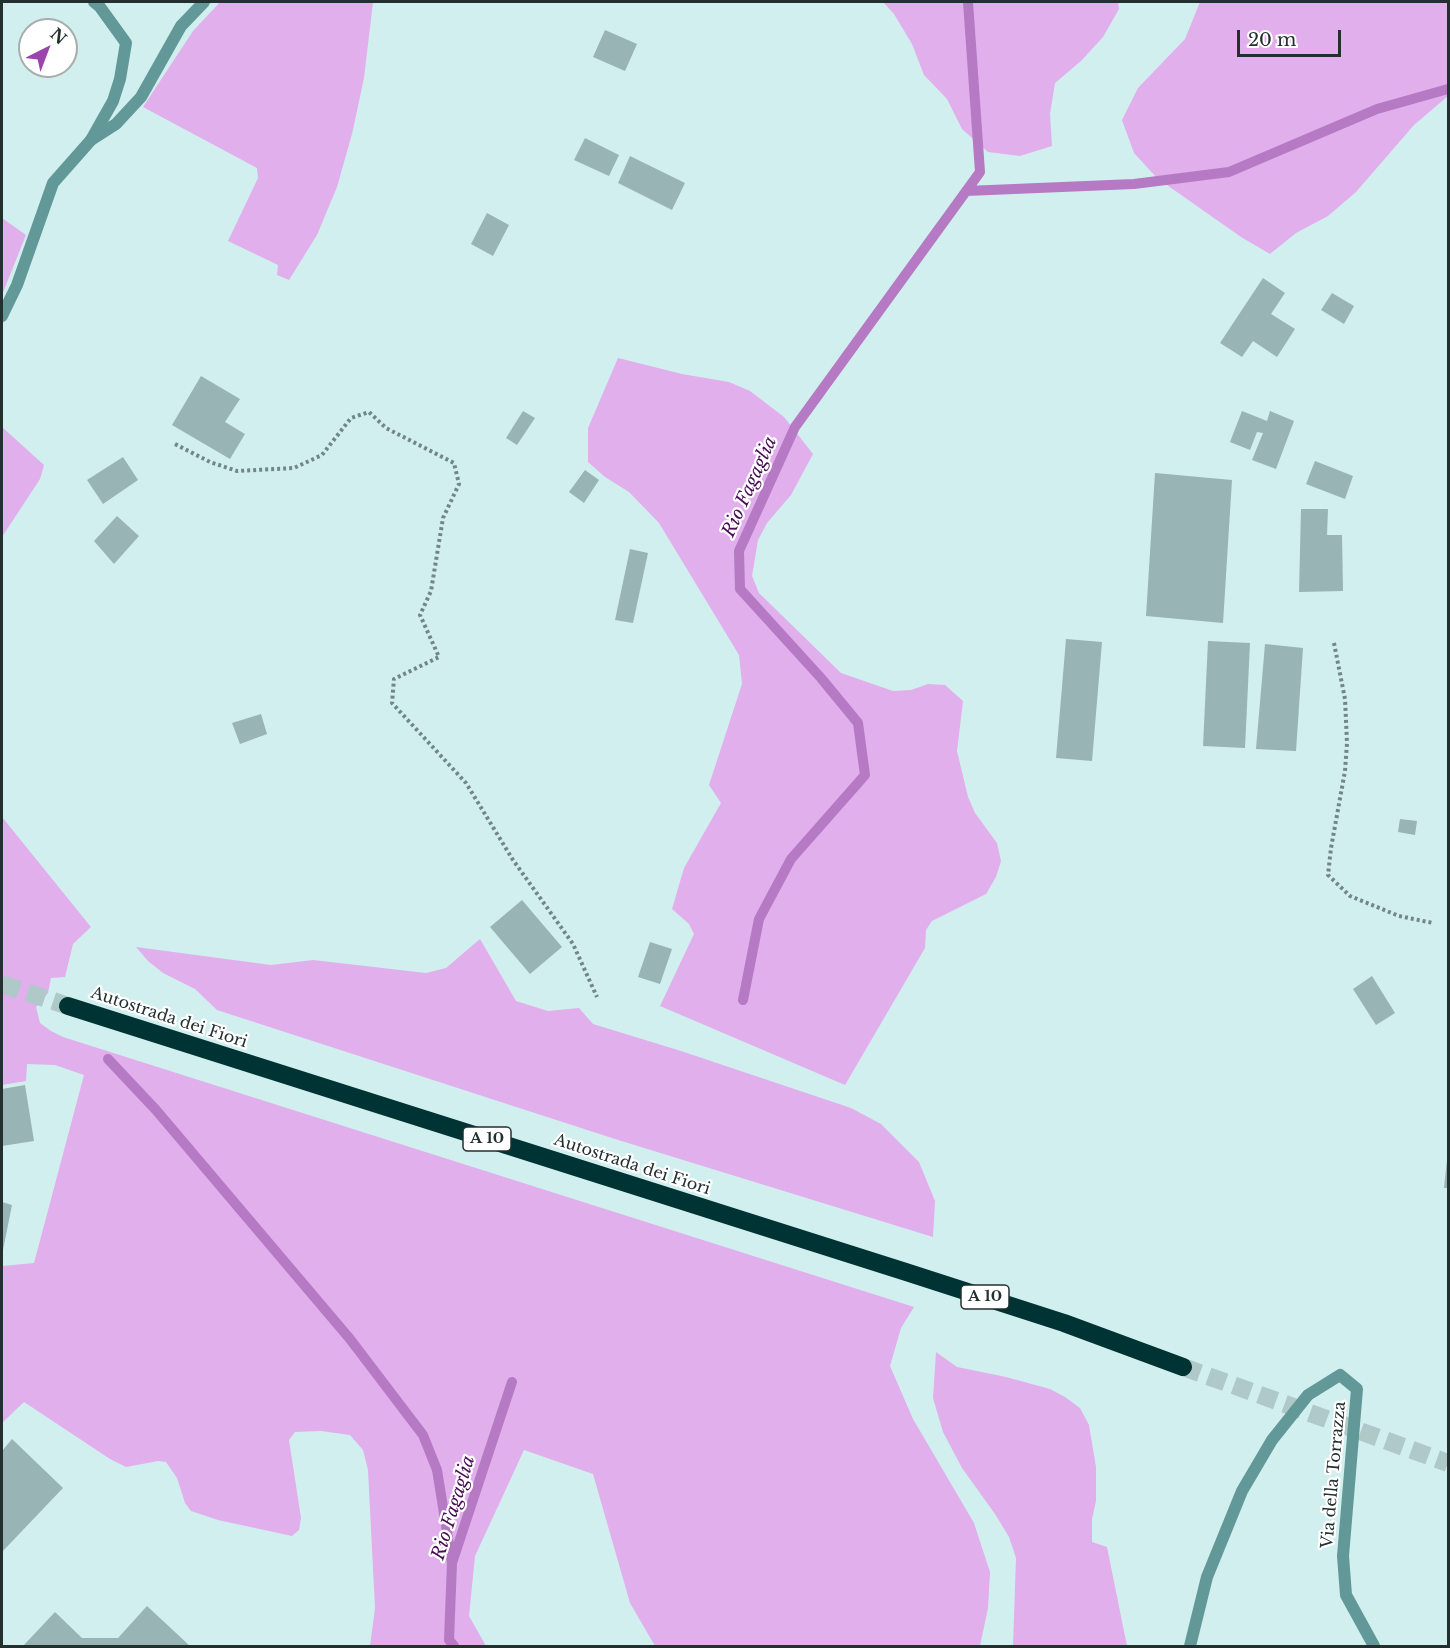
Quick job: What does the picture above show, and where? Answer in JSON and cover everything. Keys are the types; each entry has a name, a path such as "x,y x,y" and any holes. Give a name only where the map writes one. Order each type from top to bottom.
{"highway":[{"name":"Autostrada dei Fiori","path":"68,1006 1064,1323 1183,1367"}],"street":[{"path":"2,316 17,285 53,183 91,140 113,101 120,79 126,43 94,2"},
{"path":"91,140 116,124 141,97 181,26 204,2"},
{"name":"Via della Torrazza","path":"1190,1647 1207,1577 1242,1491 1272,1440 1308,1395 1341,1375 1357,1389 1343,1556 1346,1595 1374,1647"}],"path":[{"path":"175,444 210,462 237,471 294,468 322,455 351,418 369,412 386,428 454,463 459,484 443,518 430,591 420,615 439,657 394,679 392,703 466,783 513,860 573,944 597,997"},
{"path":"1334,643 1345,699 1347,743 1346,771 1328,875 1350,896 1399,916 1433,923"}],"shaded area":[{"path":"220,2 373,2 364,78 352,134 337,187 317,235 289,280 277,275 278,265 228,241 258,178 257,168 143,107 193,31"},
{"path":"883,2 1118,2 1119,9 1103,37 1081,61 1055,83 1050,114 1052,146 1020,156 988,152 962,129 947,99 924,75 912,44 894,14"},
{"path":"1200,2 1448,2 1448,96 1414,125 1356,192 1328,216 1296,233 1270,254 1241,237 1157,178 1134,153 1122,120 1138,88 1185,39"},
{"path":"2,218 26,235 2,295"},
{"path":"618,358 682,374 729,382 750,391 784,417 813,454 791,495 767,523 758,540 752,576 759,593 841,673 893,691 911,690 928,684 945,685 963,701 957,751 968,797 975,813 997,843 1001,861 996,877 986,894 932,921 926,930 925,948 845,1085 660,1006 694,934 689,924 672,909 684,868 721,803 709,785 742,684 739,655 659,523 629,492 605,477 588,462 588,428"},
{"path":"2,427 44,465 40,479 2,537"},
{"path":"2,817 91,927 73,944 65,977 51,978 48,993 36,1007 40,1023 51,1031 63,1037 914,1307 901,1328 890,1366 913,1419 974,1523 990,1572 988,1608 980,1646 655,1646 630,1603 593,1474 524,1450 475,1556 469,1616 486,1646 370,1646 375,1608 368,1470 363,1450 350,1435 321,1431 295,1432 289,1440 301,1518 299,1530 292,1536 218,1520 191,1511 185,1503 177,1478 166,1462 158,1461 126,1467 110,1459 24,1402 2,1423 2,1266 34,1263 84,1075 55,1065 27,1064 26,1081 2,1085"},
{"path":"480,939 516,1001 548,1011 579,1008 593,1024 851,1108 881,1124 919,1162 935,1201 933,1237 615,1139 217,1010 195,989 163,973 136,947 271,965 313,960 426,973 446,968"},
{"path":"936,1352 957,1367 1050,1389 1080,1408 1089,1425 1096,1467 1096,1501 1092,1519 1092,1542 1107,1547 1127,1646 1013,1646 1016,1558 1009,1537 962,1468 943,1432 933,1398"}],"building":[{"path":"605,30 637,44 625,71 593,57"},
{"path":"585,138 619,155 609,176 574,160"},
{"path":"630,156 685,183 672,210 618,183"},
{"path":"487,213 509,225 493,256 471,244"},
{"path":"1263,278 1285,293 1271,314 1295,329 1277,357 1253,341 1242,357 1220,343"},
{"path":"1332,293 1354,306 1344,324 1321,310"},
{"path":"201,376 240,399 225,422 245,434 230,459 172,425"},
{"path":"523,411 535,418 517,445 506,438"},
{"path":"1242,411 1267,421 1270,411 1294,421 1276,469 1252,460 1263,433 1257,432 1250,450 1230,442"},
{"path":"123,457 138,480 103,504 87,480"},
{"path":"1315,461 1353,476 1345,499 1306,484"},
{"path":"585,470 599,480 584,503 569,492"},
{"path":"1155,473 1232,480 1223,623 1146,616"},
{"path":"1301,509 1328,509 1327,535 1342,535 1343,591 1299,592"},
{"path":"117,516 139,536 114,564 94,541"},
{"path":"630,549 648,553 633,623 615,620"},
{"path":"1066,639 1102,642 1092,761 1056,758"},
{"path":"1208,641 1250,643 1245,748 1203,746"},
{"path":"1265,644 1303,648 1296,751 1256,749"},
{"path":"261,714 267,734 240,744 232,723"},
{"path":"1400,819 1417,821 1415,835 1398,832"},
{"path":"522,900 562,947 530,974 490,927"},
{"path":"650,942 672,949 660,984 638,977"},
{"path":"1372,976 1395,1013 1376,1025 1353,989"},
{"path":"25,1085 34,1141 2,1146 2,1089"},
{"path":"1447,1160 1448,1188 1444,1188"},
{"path":"2,1202 12,1205 3,1250 2,1250"},
{"path":"12,1439 63,1488 2,1552 2,1451"},
{"path":"147,1606 190,1646 23,1646 55,1612 82,1638 118,1638"}],"waterway":[{"name":"Rio Fagaglia","path":"743,1000 759,919 791,859 865,775 858,723 821,678 740,589 739,551 795,427 980,172 968,2"},
{"path":"966,191 1134,184 1229,172 1377,109 1448,89"},
{"path":"108,1059 156,1110 350,1339 423,1435 437,1470 452,1563"},
{"name":"Rio Fagaglia","path":"454,1646 449,1640 452,1563 512,1382"}],"tunnel":[{"path":"2,984 68,1006"},
{"path":"1183,1367 1448,1463"}]}
